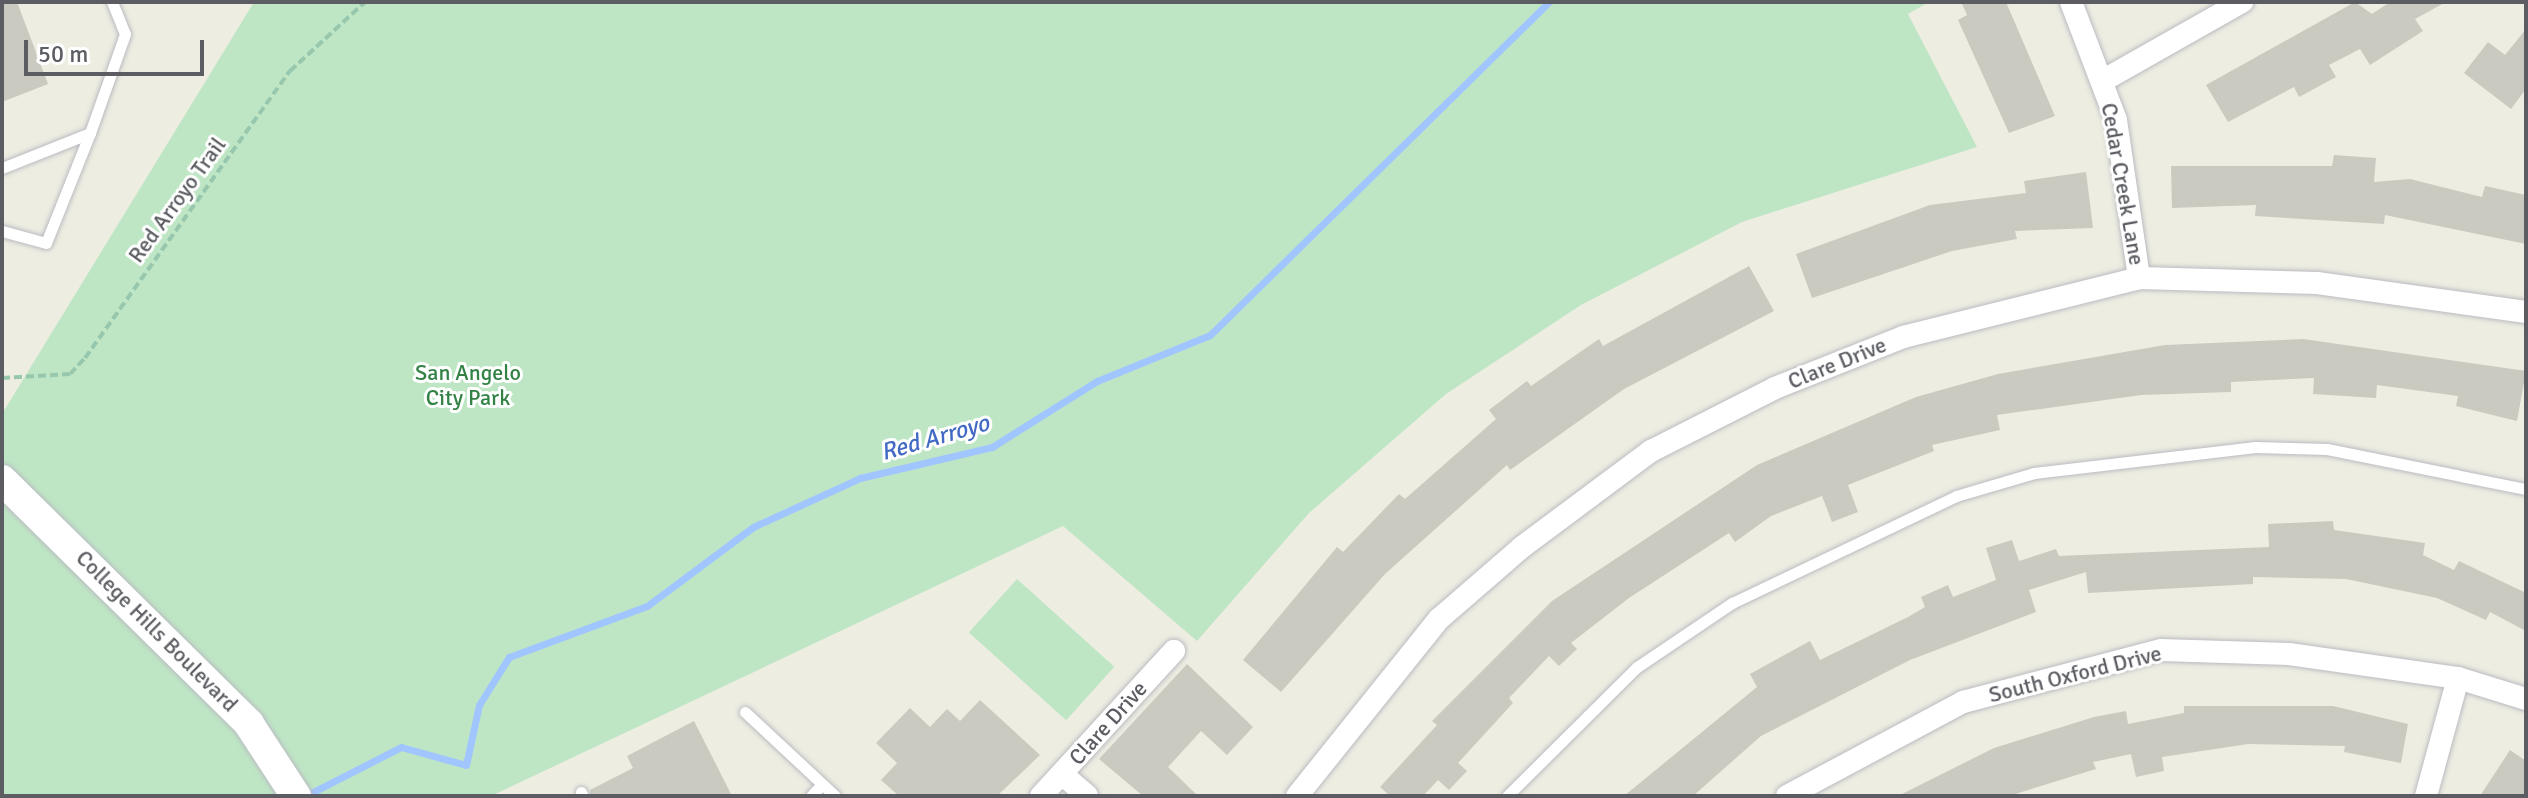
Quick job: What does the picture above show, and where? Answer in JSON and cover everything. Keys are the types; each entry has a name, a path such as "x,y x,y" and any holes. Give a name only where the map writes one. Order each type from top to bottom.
{"street":[{"name":"Cedar Creek Lane","path":"2071,2 2104,80 2139,278"},
{"path":"2104,80 2242,2"},
{"name":"Clare Drive","path":"1297,796 1439,619 1651,451 1775,388 1903,337 2139,278 2317,283 2526,312"},
{"name":"College Hills Boulevard","path":"2,480 249,724 296,796"},
{"name":"South Oxford Drive","path":"1787,796 1963,702 2161,650 2289,654 2458,678 2526,699"},
{"name":"Clare Drive","path":"1041,796 1174,651"},
{"path":"2426,796 2458,678"},
{"path":"1062,774 1087,796"}],"lane":[{"path":"2,231 46,243 125,34 112,2"},
{"path":"2,168 90,133"},
{"path":"1507,796 1637,667 1708,619 1860,537 1956,496 2034,473 2255,447 2327,449 2526,489"},
{"path":"745,712 835,796"},
{"path":"811,796 822,784"}],"path":[{"name":"Red Arroyo Trail","path":"2,378 70,374 85,358 290,71 365,2"}],"green space":[{"name":"San Angelo City Park","path":"254,2 1929,2 1908,14 1977,147 1742,222 1581,305 1446,394 1309,513 1197,641 1063,526 491,796 2,796 2,414"},
{"path":"1017,579 1114,667 1066,720 969,633"}],"building":[{"path":"2,2 17,2 48,84 2,102"},
{"path":"1961,2 2006,2 2055,116 2009,133 1958,20 1967,15"},
{"path":"2355,2 2372,14 2390,2 2446,2 2415,19 2423,31 2370,65 2360,49 2329,65 2336,77 2299,97 2294,87 2228,122 2206,85"},
{"path":"2526,29 2526,89 2511,109 2464,73 2488,42 2505,55"},
{"path":"2334,155 2376,158 2374,182 2410,179 2482,197 2485,186 2526,195 2526,244 2385,215 2384,224 2255,216 2256,205 2172,208 2171,166 2332,166"},
{"path":"2086,172 2093,228 2015,231 2017,239 1952,251 1812,298 1796,254 1930,205 2026,193 2024,181"},
{"path":"1749,266 1774,311 1624,389 1510,470 1507,465 1385,574 1281,692 1243,660 1337,547 1343,552 1399,494 1405,499 1496,419 1489,410 1527,381 1531,386 1599,339 1603,346"},
{"path":"2303,339 2526,371 2517,421 2456,406 2458,396 2377,385 2376,398 2313,394 2314,378 2231,382 2231,392 2141,395 1997,415 2000,430 1932,445 1934,451 1848,485 1858,512 1832,522 1822,496 1771,516 1735,542 1729,533 1629,598 1571,643 1577,649 1559,666 1549,656 1509,698 1513,703 1458,763 1467,771 1449,790 1438,780 1423,796 1390,796 1380,787 1437,725 1432,721 1552,601 1757,465 1916,397 1998,374 2165,345"},
{"path":"2333,521 2334,530 2425,543 2423,555 2454,570 2459,561 2526,593 2526,631 2490,612 2486,620 2437,598 2346,579 2253,577 2253,584 2088,593 2086,572 2029,590 2036,612 1910,660 1761,736 1693,796 1624,796 1757,687 1750,674 1810,641 1820,660 1908,617 1925,607 1921,597 1948,585 1953,597 1996,580 1986,548 2012,540 2019,561 2056,549 2059,556 2269,547 2268,524"},
{"path":"1187,664 1253,727 1227,755 1201,731 1168,767 1198,796 1143,796 1099,759"},
{"path":"980,700 1040,755 997,796 899,796 881,780 897,763 876,743 910,708 930,727 947,709 960,721"},
{"path":"2184,706 2333,706 2408,724 2401,763 2344,752 2345,746 2248,744 2162,757 2164,771 2136,777 2131,754 2093,762 2096,769 2009,796 1898,796 1994,748 2094,717 2126,711 2128,724 2184,713"},
{"path":"694,721 732,796 591,796 590,790 633,768 627,756"},
{"path":"2510,750 2526,761 2526,796 2480,796"}],"waterway":[{"name":"Red Arroyo","path":"305,796 401,747 466,765 479,705 509,657 647,606 753,527 860,478 992,447 1097,381 1210,335 1549,2"}]}
